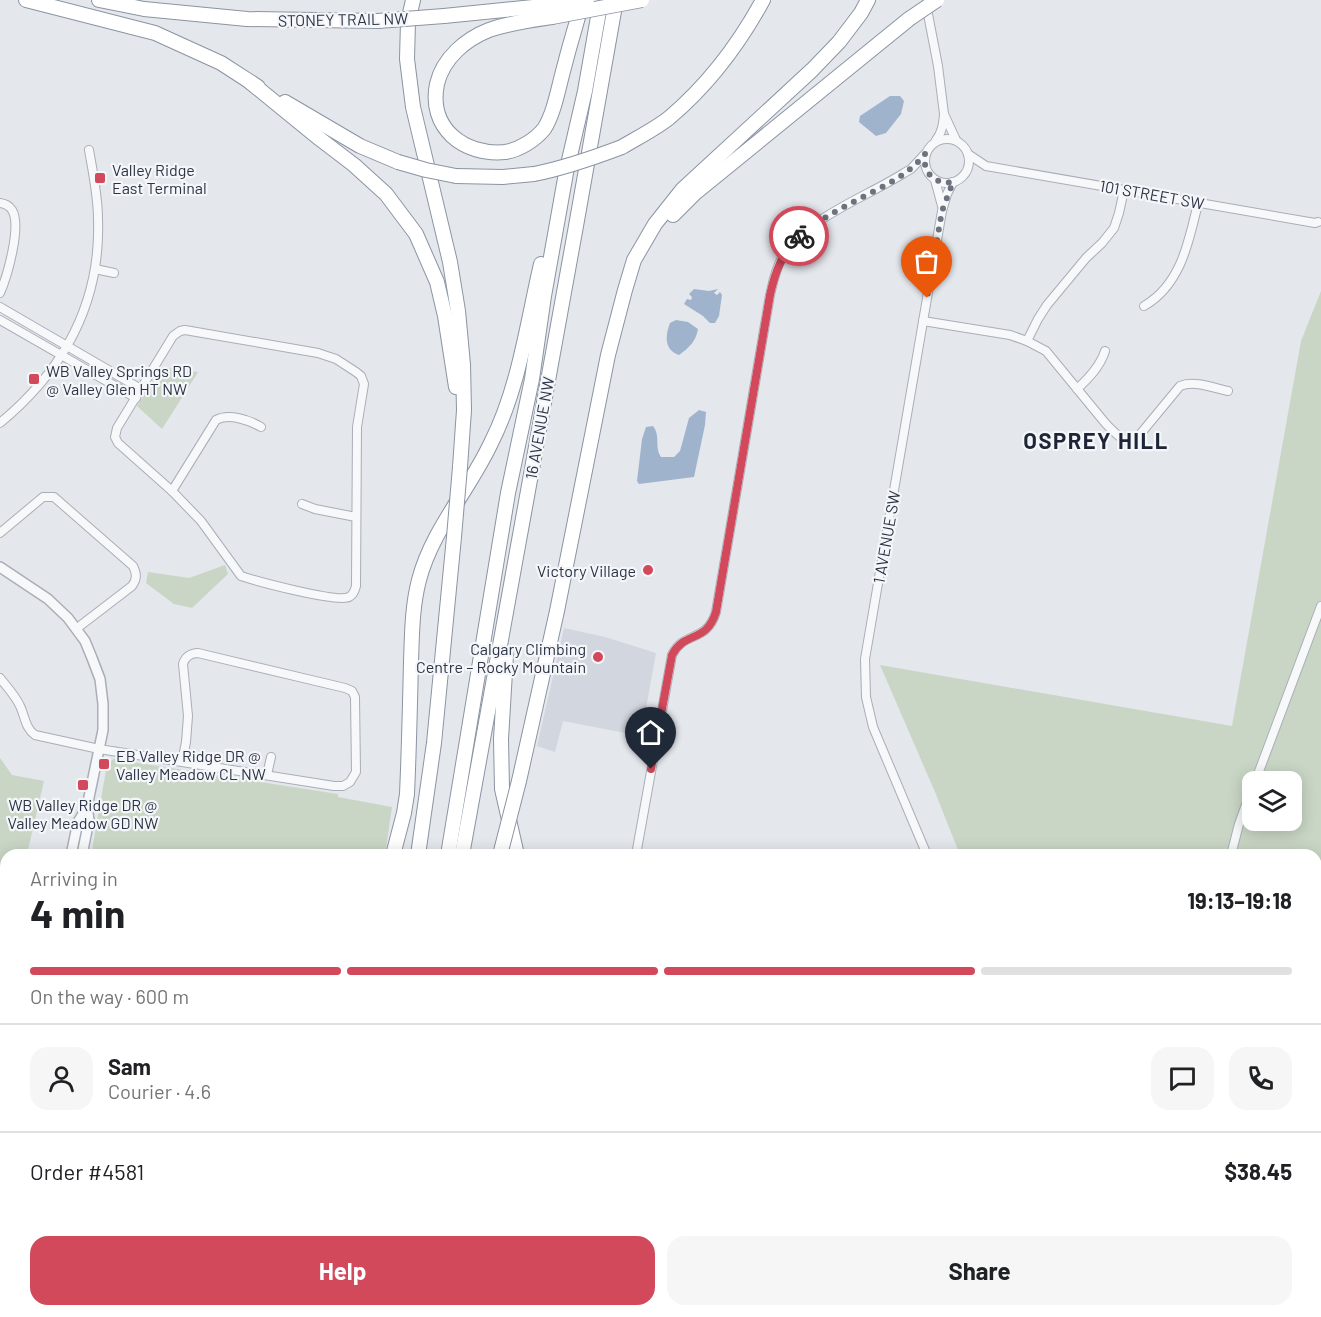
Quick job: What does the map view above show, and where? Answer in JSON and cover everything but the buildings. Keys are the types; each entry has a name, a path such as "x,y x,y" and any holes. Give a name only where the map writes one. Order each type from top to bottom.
{"highway":[{"path":"26,0 155,33 221,63 360,146 398,162 456,176 503,177 534,174 583,162 622,147 668,119 707,81 747,29 763,0"},
{"name":"STONEY TRAIL NW","path":"99,0 144,9 247,19 378,21 553,11 587,0"},
{"path":"413,0 408,22 407,59 413,106 450,262 458,311 464,410 434,743 419,849"},
{"path":"582,0 553,106 543,129 531,142 512,151 492,153 460,142 447,130 439,116 436,102 437,83 450,57 461,46 489,30 553,11 642,0"},
{"name":"16 AVENUE NW","path":"449,849 504,517 532,379 566,173 585,92 601,0"},
{"name":"16 AVENUE NW","path":"463,849 616,0"},
{"path":"502,849 557,611 608,355 634,260 655,224 682,190 812,70 839,42 868,0"},
{"path":"625,290 651,246 676,211 695,193 909,19 937,0"},
{"path":"250,82 354,165 386,194 416,234 436,282 445,316 458,405 460,467"},
{"path":"395,849 407,794 412,633 414,603 419,579 433,544 492,443 504,413 514,381 549,230 560,208"},
{"path":"507,607 500,763 503,798 516,849"}],"street":[{"path":"637,849 672,655 681,643 705,632 716,612 768,306 777,269 787,250 798,237 828,216 916,164 939,136 942,128 944,114 935,48 925,0"},
{"path":"904,173 924,172 944,183 961,178 966,171 969,163 968,154 956,140 944,114"},
{"path":"934,142 947,138 956,140"},
{"path":"0,423 35,391 62,356 87,303 98,243 98,218 89,150"},
{"path":"925,154 925,167 933,179"},
{"name":"101 STREET SW","path":"968,154 986,165 1320,222"},
{"name":"101 STREET SW","path":"966,171 986,165"},
{"name":"1 AVENUE SW","path":"933,179 938,189 942,211"},
{"name":"1 AVENUE SW","path":"924,849 868,712 865,659 942,211 953,182"},
{"path":"1027,341 1047,305 1114,228 1124,190"},
{"path":"0,203 9,206 13,211 14,232 10,264 0,293"},
{"path":"1144,306 1160,295 1176,273 1186,251 1198,203"},
{"path":"95,269 114,273"},
{"path":"0,307 141,389"},
{"path":"0,320 136,398"},
{"path":"923,321 1010,335 1046,351 1106,424 1116,434 1130,442 1137,438 1180,386 1197,384 1228,392"},
{"path":"183,330 318,353 336,359 361,376 364,384 357,428 356,586 352,595 342,598 241,576 201,521 117,440 116,431 136,398 173,336 183,330"},
{"path":"1077,390 1088,380 1105,351"},
{"path":"172,491 216,420 226,417 251,422 261,427"},
{"path":"0,533 43,497 54,497 133,566 136,577 132,586 76,629"},
{"path":"302,504 315,509 356,517"},
{"path":"0,567 58,608 76,629 92,658 100,679 103,695 103,724 99,749 87,807 78,822 72,849"},
{"path":"1259,771 1321,606"},
{"path":"0,678 17,701 27,726 35,735 99,749 334,786 343,786 355,775 355,697 352,691 345,688 198,653 193,654 183,664 188,725 182,762"},
{"path":"267,775 271,757"},
{"path":"83,849 89,820 87,807"},
{"path":"1233,849 1242,816"}],"shaded area":[{"path":"564,628 605,637 656,653 641,736 563,721 555,752 537,746"}],"green space":[{"path":"1321,291 1321,849 958,849 880,665 1232,726 1301,341"},
{"path":"161,367 198,372 162,429 137,406"},
{"path":"225,565 228,574 192,608 174,604 146,583 148,572 189,578"},
{"path":"0,758 12,775 44,781 28,849 0,849"},
{"path":"113,759 338,794 338,797 392,807 386,849 92,849 107,765"}],"water":[{"path":"890,96 900,96 904,101 901,114 886,133 876,136 859,122 860,116"},
{"path":"694,289 709,291 718,289 714,293 717,295 720,292 722,295 719,316 715,323 710,323 684,304 687,299 691,300 692,297 689,294"},
{"path":"676,320 688,322 698,329 691,344 679,355 671,350 667,342 670,323"},
{"path":"699,410 706,412 694,477 639,484 637,481 642,439 646,427 653,426 655,430 661,457 674,457 680,451 689,418"}],"way so far":[{"path":"799,236 828,216 904,173 925,154 925,167 931,177 944,183 953,182 942,211 927,298"}],"place":[{"name":"Valley Ridge East Terminal","path":"100,178"},
{"name":"WB Valley Springs RD @ Valley Glen HT NW","path":"34,379"},
{"name":"Victory Village","path":"648,570"},
{"name":"Calgary Climbing Centre – Rocky Mountain","path":"598,657"},
{"name":"EB Valley Ridge DR @ Valley Meadow CL NW","path":"104,764"},
{"name":"WB Valley Ridge DR @ Valley Meadow GD NW","path":"83,785"}],"district":[{"name":"OSPREY HILL","path":"1096,440"}],"route":[{"path":"651,769 672,655 685,640 705,632 716,612 770,295 780,261 799,236"}]}
